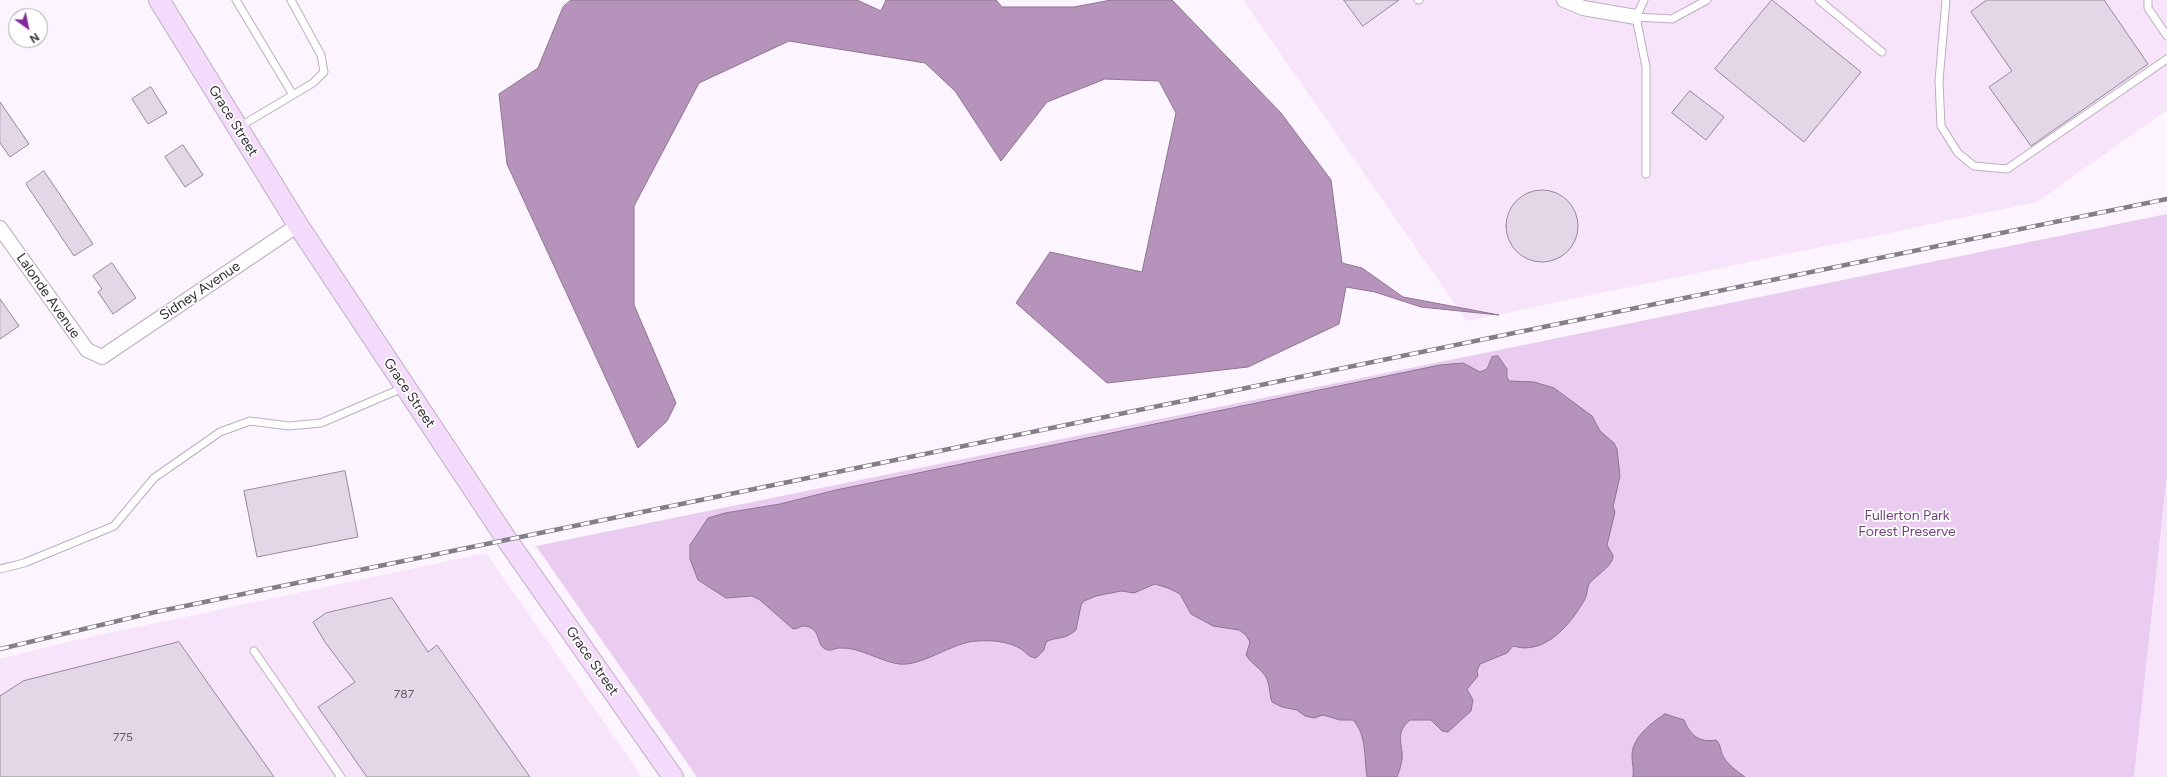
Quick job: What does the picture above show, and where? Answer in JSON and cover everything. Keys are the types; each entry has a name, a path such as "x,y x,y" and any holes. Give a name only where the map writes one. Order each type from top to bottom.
{"street":[{"name":"Grace Street","path":"159,0 298,225 405,387 507,540 673,777"},
{"path":"1564,0 1583,8 1636,17"},
{"name":"Sidney Avenue","path":"102,358 298,225"},
{"name":"Lalonde Avenue","path":"0,228 87,350 102,358"}],"lane":[{"path":"236,0 292,95"},
{"path":"238,128 313,83 324,72 321,55 291,0"},
{"path":"1644,0 1636,17 1646,67 1646,174"},
{"path":"1636,17 1672,19 1707,0"},
{"path":"1819,0 1882,52"},
{"path":"1946,0 1938,81 1940,126 1958,153 1974,166 2007,169 2167,59"},
{"path":"2148,0 2148,8 2167,36"},
{"path":"0,569 24,563 114,526 154,478 220,432 250,421 289,426 321,423 405,387"},
{"path":"254,651 341,777"}],"shaded area":[{"path":"571,0 857,0 881,11 886,0 996,0 1002,7 1074,7 1111,0 1172,0 1281,113 1331,180 1342,263 1362,268 1403,297 1499,315 1421,307 1375,292 1346,287 1339,324 1248,367 1107,383 1016,303 1050,252 1142,272 1176,113 1159,81 1105,79 1047,102 1001,161 955,91 925,63 789,41 699,83 634,206 634,305 676,403 667,421 638,448 507,164 499,94 538,68 563,7"},
{"path":"1243,0 2167,0 2167,110 2037,202 1467,321"},
{"path":"1498,356 1507,369 1507,377 1509,381 1534,382 1554,388 1592,416 1600,431 1614,443 1617,449 1620,476 1613,507 1615,512 1607,545 1613,556 1607,567 1589,584 1586,597 1579,609 1556,636 1536,646 1525,648 1513,646 1507,653 1480,664 1477,671 1478,676 1467,689 1473,700 1471,711 1448,732 1442,731 1431,720 1410,720 1403,727 1400,738 1402,758 1397,777 1367,777 1363,740 1361,733 1353,720 1340,720 1323,715 1314,718 1305,716 1297,710 1282,707 1272,702 1266,677 1246,655 1250,642 1246,635 1239,630 1213,626 1191,614 1180,594 1168,588 1155,584 1134,593 1121,591 1096,596 1084,601 1081,605 1076,630 1067,636 1046,642 1044,650 1036,658 1029,656 1021,649 1011,644 994,641 977,641 958,645 917,662 899,664 847,648 831,650 825,649 820,643 816,633 810,627 804,626 793,629 760,600 752,596 726,598 698,580 690,559 690,545 708,518 725,513 780,504 836,490 1440,365 1463,363 1480,372 1487,369 1492,357"},
{"path":"2167,474 2167,777 2134,777"},
{"path":"486,553 642,777 0,777 0,659 72,641"},
{"path":"1665,714 1684,720 1689,730 1696,737 1710,741 1716,740 1720,745 1722,754 1726,761 1745,777 1633,777 1632,755 1635,743 1654,721"}],"green space":[{"name":"Fullerton Park Forest Preserve","path":"2167,214 2167,474 2134,777 697,777 536,546"}],"building":[{"path":"1344,0 1399,0 1363,26"},
{"path":"1772,0 1861,72 1804,142 1715,69"},
{"path":"1987,0 2104,0 2148,64 2031,146 1989,87 2012,71 1971,12"},
{"path":"151,87 167,113 148,124 132,99"},
{"path":"1690,91 1724,117 1706,140 1672,113"},
{"path":"0,102 29,144 10,157 0,143"},
{"path":"183,145 203,175 185,187 165,157"},
{"path":"44,171 93,244 74,256 26,184"},
{"path":"1542,190 1562,196 1572,206 1578,226 1572,246 1562,256 1542,262 1522,256 1512,246 1506,226 1512,206 1522,196"},
{"path":"112,263 136,298 113,314 98,292 102,289 93,276"},
{"path":"0,299 19,326 0,339"},
{"path":"345,471 358,537 257,557 244,491"},
{"path":"392,598 428,652 437,645 530,777 367,777 318,707 355,682 325,642 313,622 326,613"},
{"path":"179,642 274,777 0,777 0,696 23,681"}],"railway":[{"path":"0,649 151,613 2167,199"}]}
